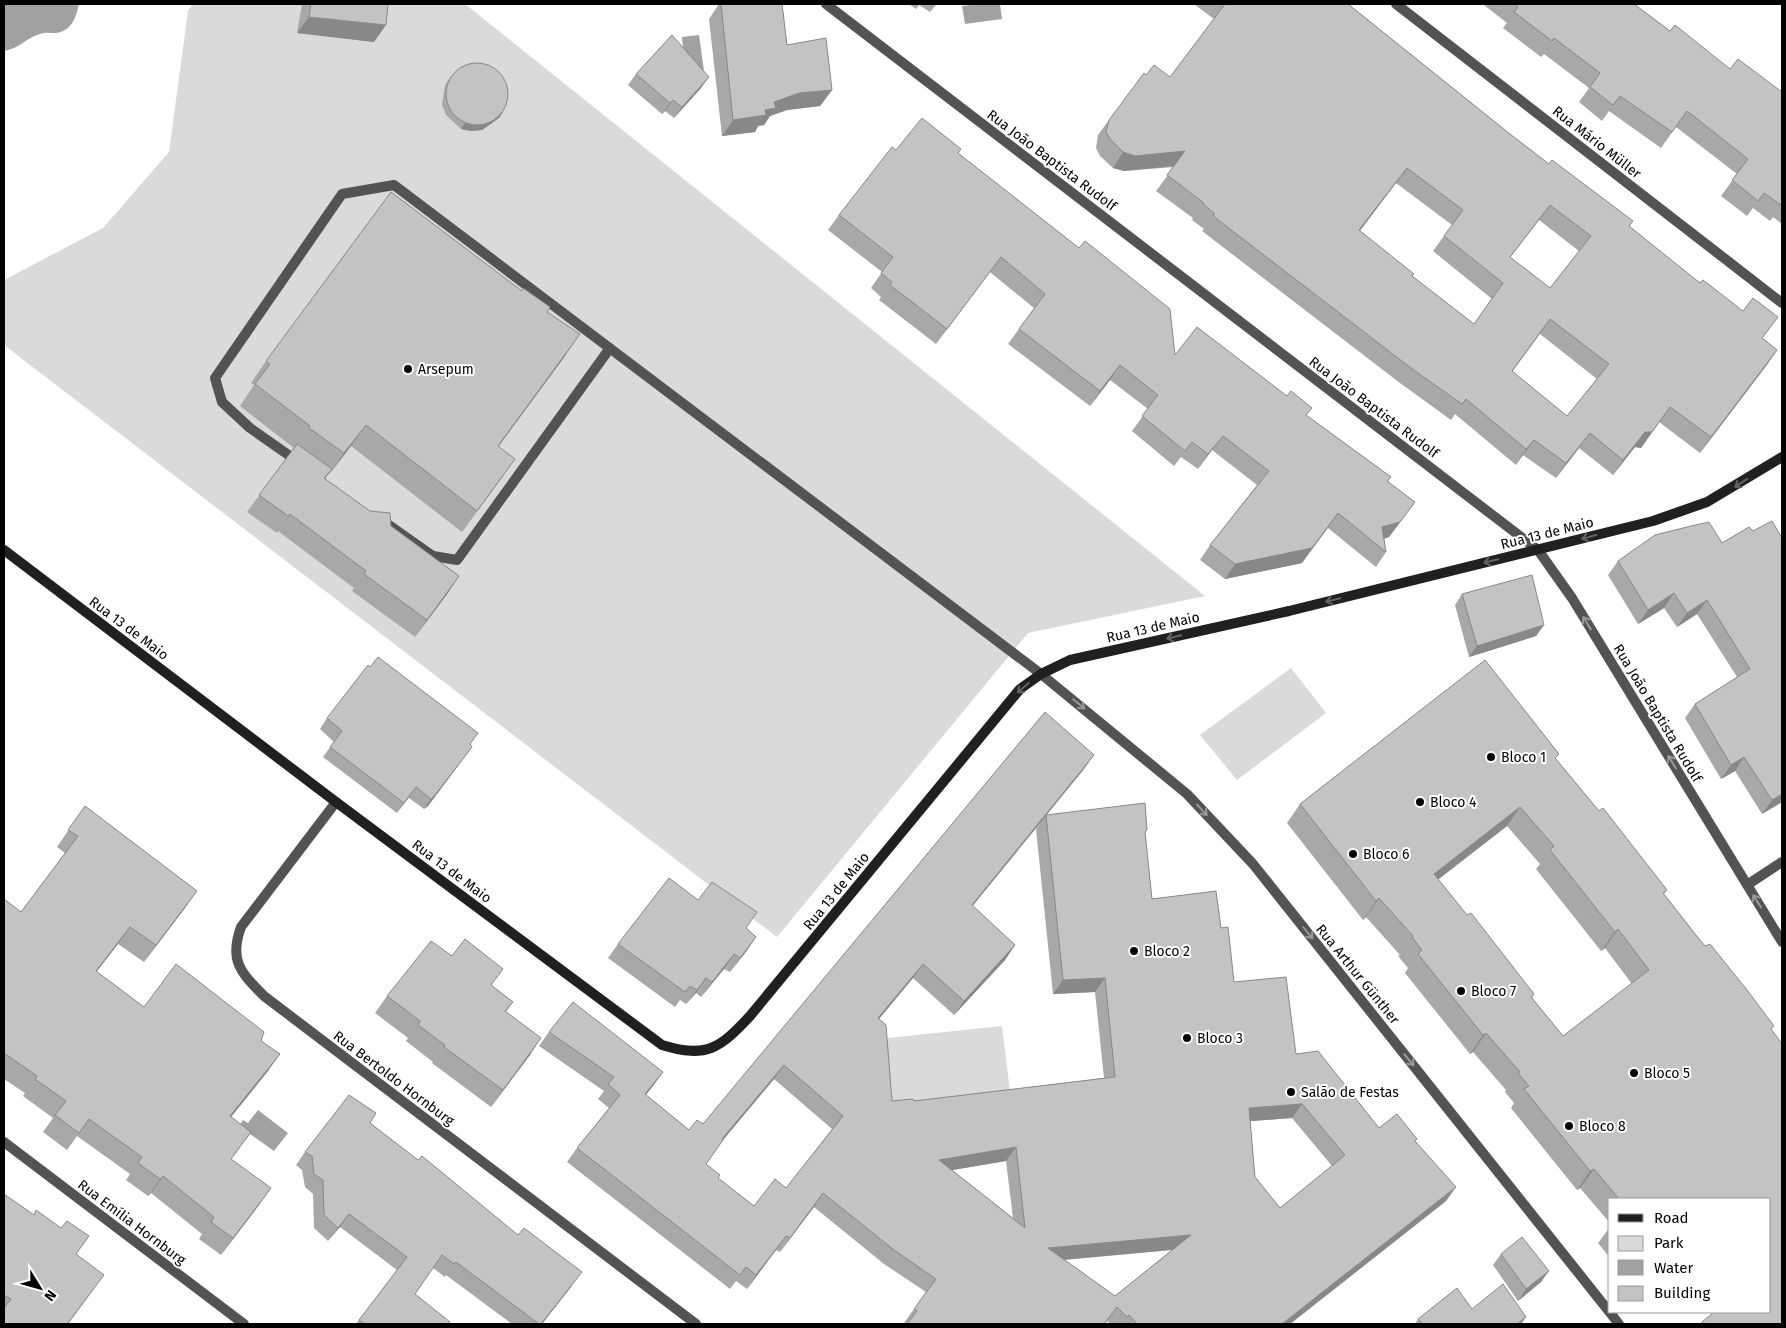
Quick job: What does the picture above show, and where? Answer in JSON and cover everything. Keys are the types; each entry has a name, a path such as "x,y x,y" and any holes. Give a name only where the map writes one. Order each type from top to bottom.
{"main road":[{"name":"Rua 13 de Maio","path":"4,550 336,802 662,1045 686,1053 706,1050 730,1038 1014,697 1041,674 1070,660 1289,611 1688,511 1727,492 1782,457"}],"street":[{"name":"Rua João Baptista Rudolf","path":"826,4 1538,550 1572,598 1782,942"},
{"name":"Rua Mário Müller","path":"1396,4 1782,303"},
{"name":"Rua Arthur Günther","path":"306,467 250,428 222,402 215,378 342,194 394,185 1041,674 1187,794 1253,864 1608,1310"},
{"path":"369,511 433,556 457,560 610,348"},
{"name":"Rua Bertoldo Hornburg","path":"336,802 241,926 235,945 238,963 248,981 264,996 696,1324"},
{"path":"1747,885 1782,862"},
{"name":"Rua Emília Hornburg","path":"4,1142 244,1324"},
{"name":"Rua Arthur Günther","path":"1610,1313 1619,1324"}],"green space":[{"name":"Arsepum","path":"193,4 465,4 1205,596 1028,633 777,937 4,345 4,280 103,228 169,152 188,11"},
{"path":"1291,668 1326,713 1237,780 1200,735"},
{"path":"1002,1026 1010,1092 885,1112 878,1039"}],"water":[{"path":"4,4 79,4 75,18 66,29 56,33 42,33 14,48 4,51"},
{"path":"1000,4 1002,19 965,24 962,6"},
{"path":"699,35 704,71 685,67 682,37"},
{"path":"258,1110 288,1133 274,1151 250,1134 247,1138 236,1130 243,1120 248,1123"}],"building":[{"path":"311,4 388,4 386,25 309,17"},
{"path":"721,4 782,4 787,45 826,38 832,90 799,93 774,102 776,108 765,110 766,115 733,120"},
{"path":"1225,4 1348,4 1549,164 1552,160 1633,221 1629,226 1700,283 1703,280 1743,311 1753,298 1778,317 1762,338 1777,350 1711,437 1670,407 1652,432 1645,432 1623,460 1590,433 1566,463 1534,440 1526,449 1466,399 1462,404 1411,368 1213,216 1215,214 1204,203 1167,175 1185,151 1135,156 1123,152 1111,140 1106,132 1109,120 1144,73 1146,75 1154,65 1170,77","holes":["1407,168 1463,210 1444,236 1503,283 1474,324 1412,276 1414,274 1359,230","1550,205 1591,236 1550,288 1510,257","1550,319 1609,364 1567,416 1512,371"]},
{"path":"1514,4 1634,4 1670,31 1675,25 1730,69 1738,59 1782,92 1782,204 1764,193 1758,201 1732,180 1748,159 1687,111 1672,132 1620,96 1613,105 1590,87 1600,73 1554,38 1552,41 1514,12 1518,7"},
{"path":"672,35 709,77 682,107 673,100 670,103 636,74"},
{"path":"477,63 489,65 499,72 506,82 508,94 506,106 499,116 489,123 477,125 465,123 455,116 448,106 446,94 448,82 455,72 465,65"},
{"path":"922,118 961,149 958,153 1079,248 1085,241 1170,309 1175,355 1197,327 1287,396 1291,391 1312,408 1306,415 1391,477 1387,481 1415,502 1400,522 1382,527 1386,552 1338,513 1312,548 1235,564 1210,545 1269,471 1223,436 1208,454 1192,442 1185,451 1142,416 1158,395 1120,365 1100,391 1019,329 1045,294 1001,257 947,329 890,285 892,282 881,273 893,257 839,215 892,147 896,150"},
{"name":"Arsepum","path":"391,192 522,291 523,288 550,307 547,312 580,334 498,446 515,459 477,511 366,425 344,453 309,428 310,426 255,384 270,364 266,361"},
{"path":"297,444 332,469 324,478 370,511 390,513 391,526 459,576 427,620 364,574 366,571 290,514 288,516 259,495"},
{"path":"1772,521 1782,538 1782,794 1772,800 1744,757 1731,765 1695,704 1750,669 1707,600 1687,613 1674,593 1648,610 1618,561 1655,535 1709,522 1722,543 1749,527 1753,531"},
{"path":"1532,575 1544,625 1477,646 1462,594"},
{"path":"378,657 478,733 470,744 472,747 431,799 416,787 404,803 330,747 342,731 327,718 368,665 370,667"},
{"path":"1485,660 1559,754 1555,758 1599,811 1603,808 1667,890 1663,893 1695,934 1705,946 1710,944 1774,1026 1771,1029 1782,1044 1782,1324 1703,1324 1702,1322 1713,1313 1771,1313 1771,1198 1618,1198 1594,1169 1590,1171 1524,1089 1529,1086 1518,1073 1520,1072 1486,1033 1483,1035 1418,954 1422,950 1413,936 1379,898 1376,901 1300,804","holes":["1520,807 1554,846 1550,850 1615,932 1618,929 1649,970 1563,1036 1531,997 1534,994 1471,913 1467,915 1434,874"]},
{"path":"1045,712 1094,755 972,905 1015,945 964,1001 923,964 878,1018 886,1025 892,1101 913,1099 914,1101 1115,1077 1105,978 1063,980 1046,815 1145,803 1147,830 1145,832 1152,899 1216,891 1221,928 1228,927 1234,982 1286,977 1296,1054 1318,1051 1379,1128 1397,1114 1417,1139 1415,1141 1456,1187 1282,1324 1137,1324 1129,1315 1127,1317 1117,1307 1104,1324 907,1324 917,1311 914,1309 936,1279 894,1250 823,1193 790,1238 786,1236 756,1275 746,1267 740,1275 577,1148 620,1095 608,1084 614,1077 549,1032 573,1002 663,1072 645,1094 689,1130 697,1120 703,1124","holes":["784,1065 843,1116 786,1188 775,1179 754,1206 718,1178 720,1175 706,1164 722,1139","1302,1104 1345,1155 1280,1208 1255,1177 1249,1108","1016,1147 1025,1228 939,1160","1191,1235 1115,1296 1048,1248"]},
{"path":"85,806 197,891 156,945 130,927 96,971 144,1007 176,964 264,1032 261,1041 280,1054 230,1116 251,1132 231,1159 271,1188 233,1238 211,1222 214,1217 163,1176 160,1179 138,1163 142,1157 89,1119 79,1133 55,1115 66,1101 35,1079 37,1076 4,1053 4,899 21,912 78,836 68,830"},
{"path":"669,878 698,900 712,882 757,912 746,928 756,937 740,958 734,954 712,982 706,978 697,990 690,986 685,992 618,944"},
{"path":"465,939 503,969 491,985 513,1002 505,1011 541,1038 503,1090 444,1047 445,1045 418,1025 420,1021 387,996 431,941 452,956"},
{"path":"349,1095 376,1113 370,1123 418,1160 422,1156 518,1235 524,1228 582,1272 541,1324 456,1262 454,1264 442,1255 415,1294 450,1322 448,1324 365,1324 359,1320 407,1257 349,1214 338,1228 324,1215 323,1180 314,1174 312,1156 305,1152"},
{"path":"4,1194 34,1215 36,1210 61,1228 67,1221 89,1236 76,1254 104,1275 67,1324 4,1324 4,1308 11,1299 4,1295"},
{"path":"1522,1237 1549,1271 1526,1289 1501,1254"},
{"path":"1503,1284 1526,1317 1517,1324 1423,1324 1418,1319 1457,1288 1472,1309"}],"place":[{"name":"Arsepum","path":"408,369"},
{"name":"Bloco 1","path":"1491,757"},
{"name":"Bloco 4","path":"1420,802"},
{"name":"Bloco 6","path":"1353,854"},
{"name":"Bloco 2","path":"1134,951"},
{"name":"Bloco 7","path":"1461,991"},
{"name":"Bloco 3","path":"1187,1038"},
{"name":"Bloco 5","path":"1634,1073"},
{"name":"Salão de Festas","path":"1291,1092"},
{"name":"Bloco 8","path":"1569,1126"}]}
